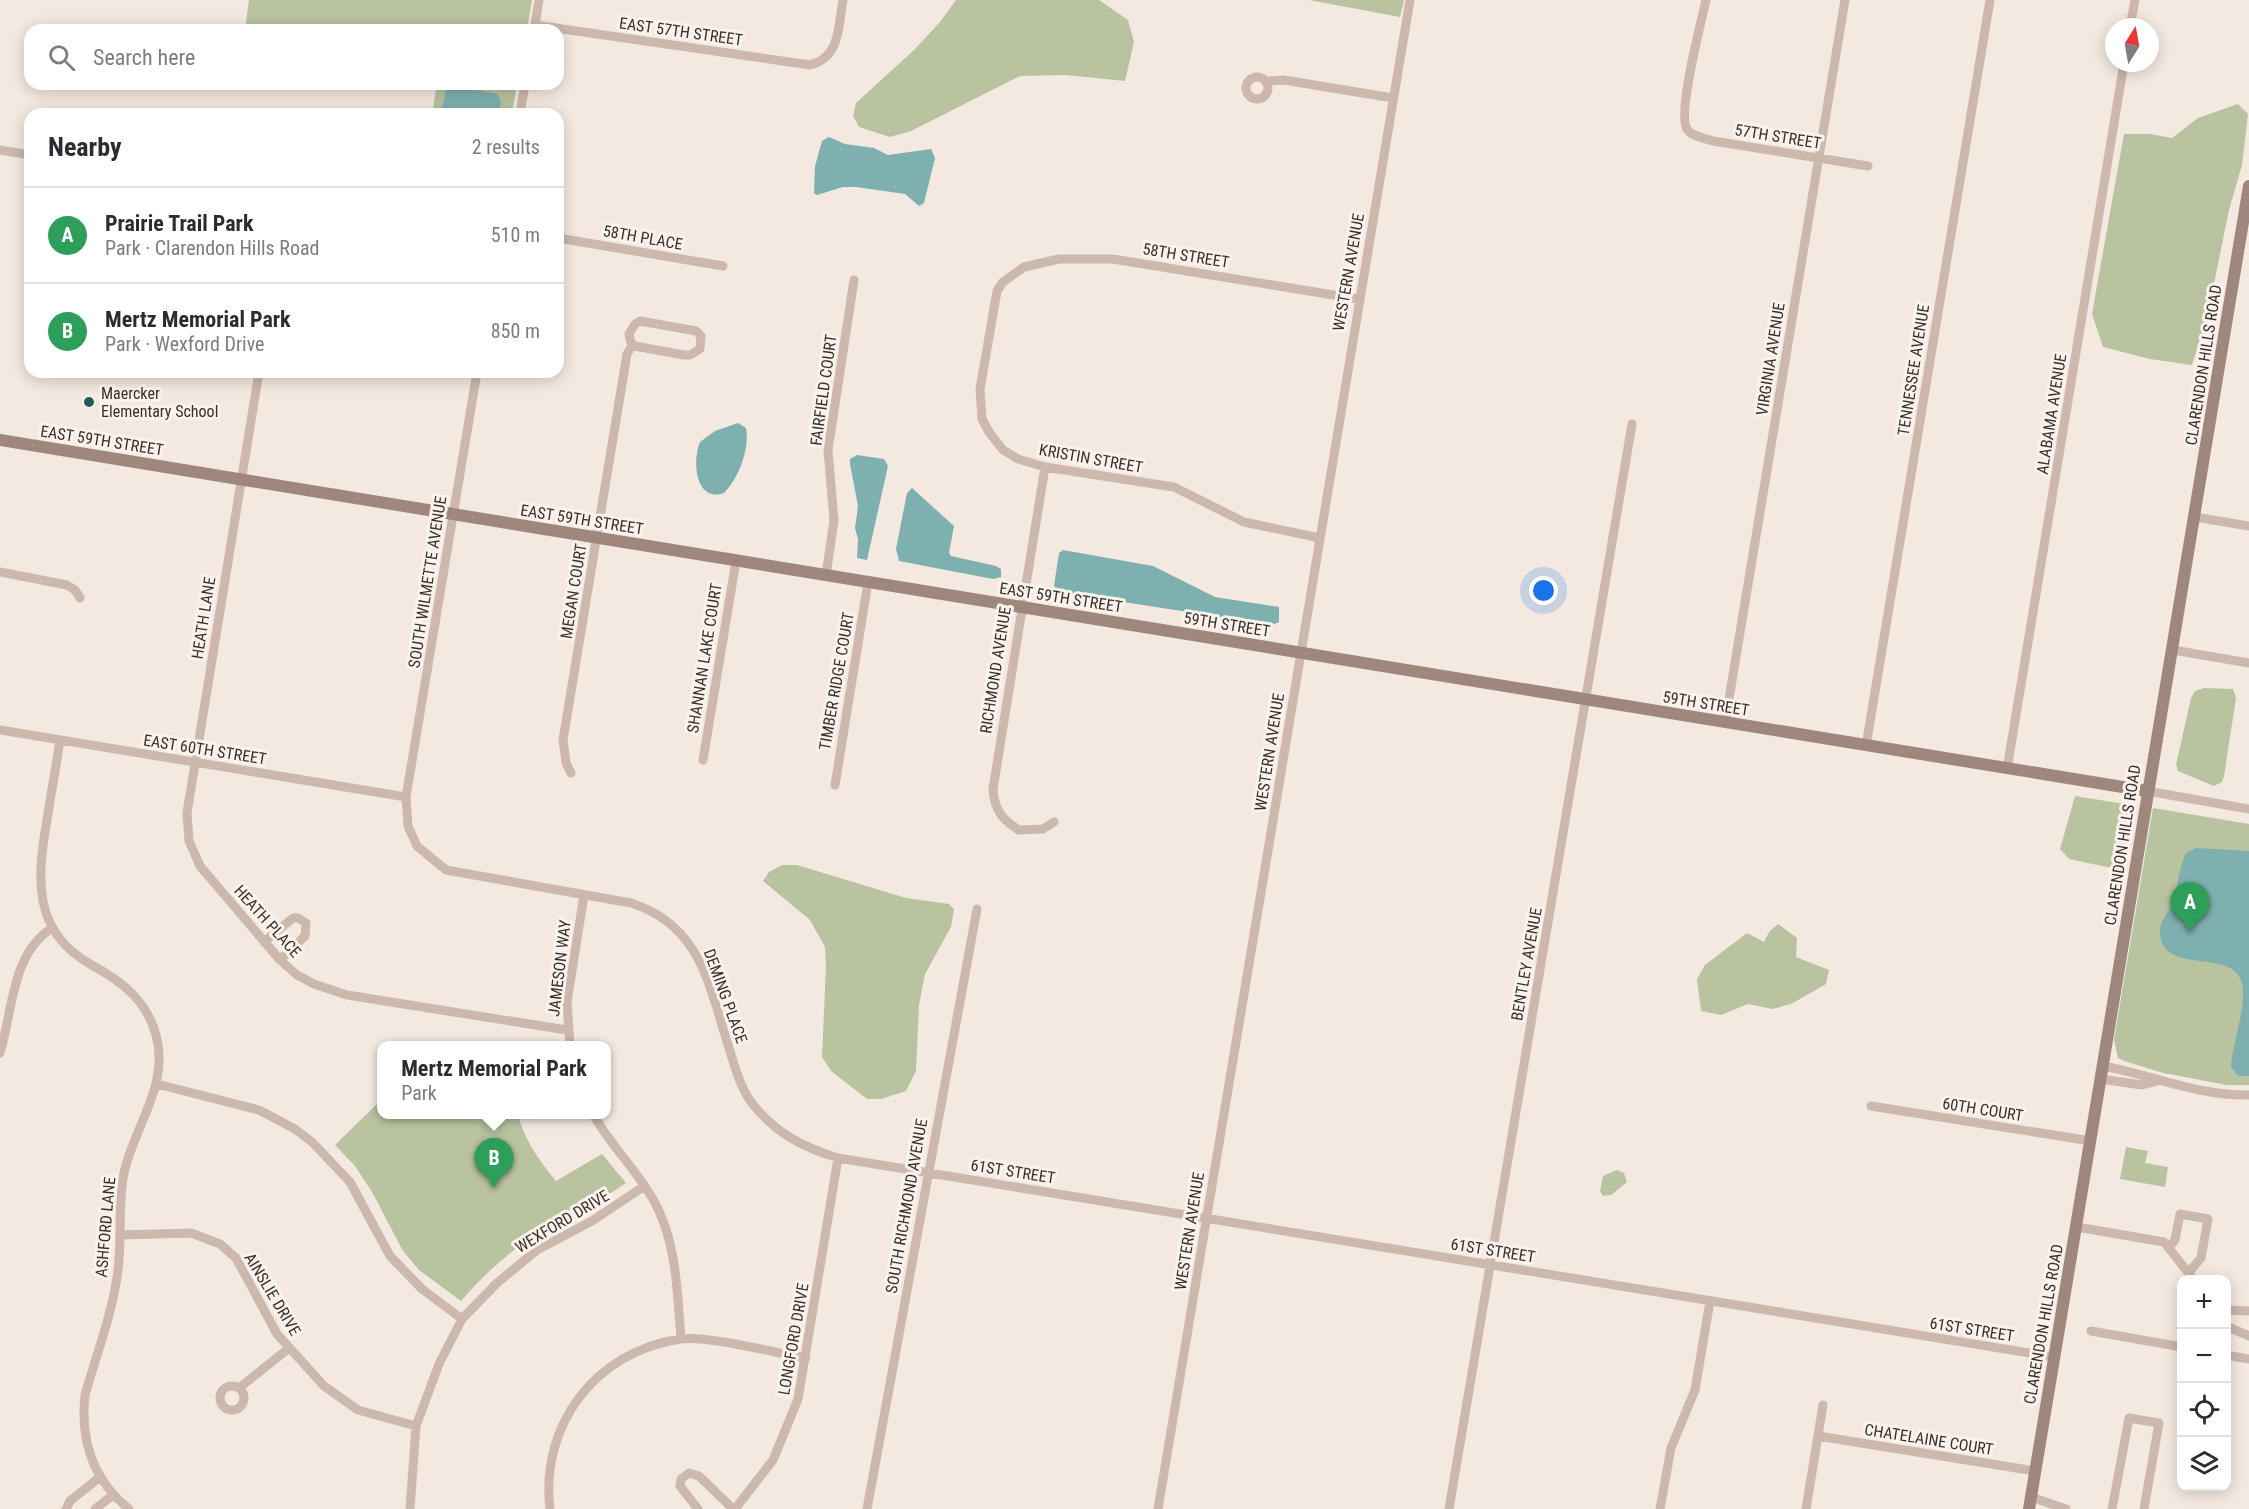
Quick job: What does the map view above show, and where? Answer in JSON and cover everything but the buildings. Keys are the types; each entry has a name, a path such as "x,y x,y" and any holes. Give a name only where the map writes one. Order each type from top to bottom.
{"street":[{"path":"535,24 539,0"},
{"name":"EAST 57TH STREET","path":"564,31 650,39 806,64 823,61 834,48 843,0"},
{"name":"WESTERN AVENUE","path":"1158,1509 1358,299 1410,0"},
{"name":"57TH STREET","path":"1706,0 1684,108 1686,127 1698,137 1713,141 1868,166"},
{"name":"VIRGINIA AVENUE","path":"1725,723 1845,0"},
{"name":"TENNESSEE AVENUE","path":"1866,746 1990,0"},
{"path":"2132,18 2135,0"},
{"name":"ALABAMA AVENUE","path":"2007,769 2123,72"},
{"path":"1267,81 1284,80 1393,98"},
{"path":"521,108 524,90"},
{"path":"0,150 24,154"},
{"name":"CLARENDON HILLS ROAD","path":"2030,1503 2147,791 2246,228 2249,186"},
{"name":"58TH PLACE","path":"564,239 723,266"},
{"name":"58TH STREET","path":"1011,274 1024,267 1059,259 1096,257 1358,299"},
{"name":"KRISTIN STREET","path":"1011,274 998,291 980,389 982,419 1003,450 1018,459 1045,467 1174,487 1244,522 1320,538"},
{"name":"FAIRFIELD COURT","path":"826,575 834,520 828,450 854,280"},
{"name":"MEGAN COURT","path":"640,321 689,328 700,336 702,342 700,349 690,355 633,344 629,334 635,324 640,321"},
{"name":"MEGAN COURT","path":"571,773 566,763 563,740 627,354 633,344"},
{"name":"HEATH LANE","path":"194,762 258,378"},
{"name":"SOUTH WILMETTE AVENUE","path":"406,797 476,378"},
{"name":"BENTLEY AVENUE","path":"1449,1509 1632,424"},
{"name":"EAST 59TH STREET","path":"0,440 1158,630"},
{"name":"RICHMOND AVENUE","path":"1045,467 996,762 994,802 999,814 1018,830 1043,829 1054,822"},
{"path":"2195,517 2249,526"},
{"name":"SHANNAN LAKE COURT","path":"703,760 736,561"},
{"path":"0,572 67,585 75,590 80,598"},
{"name":"TIMBER RIDGE COURT","path":"835,784 868,582"},
{"name":"59TH STREET","path":"1158,630 2249,809"},
{"path":"2173,650 2249,663"},
{"name":"EAST 60TH STREET","path":"0,730 406,797"},
{"name":"ASHFORD LANE","path":"60,740 39,872 41,897 52,927 80,957 114,977 142,1004 158,1044 157,1084 126,1163 121,1193 120,1235 113,1297 85,1395 83,1412 87,1447 100,1477 113,1495 129,1509"},
{"name":"HEATH PLACE","path":"194,762 187,813 192,848 200,866 280,960 297,975 336,992 567,1030"},
{"name":"DEMING PLACE","path":"406,797 408,826 417,846 446,870 644,907 676,927 691,943 701,965 734,1065 750,1100 772,1125 811,1150 838,1158 926,1172"},
{"name":"JAMESON WAY","path":"569,1041 567,1030 568,995 584,895"},
{"name":"SOUTH RICHMOND AVENUE","path":"867,1509 926,1172 976,909"},
{"path":"264,942 293,918 306,923 305,936 280,960"},
{"path":"0,1053 20,971 36,942 52,927"},
{"path":"2103,1066 2138,1072 2157,1082 2233,1095 2249,1095"},
{"path":"2101,1079 2142,1085 2157,1082"},
{"path":"157,1084 259,1110 295,1129 312,1142 350,1182 390,1256 422,1289 462,1319"},
{"name":"60TH COURT","path":"1871,1106 2091,1141"},
{"path":"596,1119 660,1214 672,1247 681,1339"},
{"name":"LONGFORD DRIVE","path":"734,1509 780,1447 798,1399 838,1158"},
{"name":"61ST STREET","path":"926,1172 2054,1357"},
{"name":"WEXFORD DRIVE","path":"410,1509 416,1426 439,1364 462,1319 497,1283 537,1250 592,1221 643,1187"},
{"path":"2170,1246 2175,1240 2180,1214 2208,1219 2201,1258 2192,1275"},
{"path":"2076,1227 2158,1240 2170,1246 2191,1275"},
{"name":"AINSLIE DRIVE","path":"120,1235 190,1233 220,1244 236,1258 277,1334 288,1349 324,1386 347,1403 373,1416 416,1426"},
{"path":"1660,1509 1671,1448 1695,1390 1710,1301"},
{"path":"2231,1310 2249,1311"},
{"path":"2231,1328 2249,1336"},
{"path":"2091,1331 2177,1346"},
{"path":"550,1509 548,1477 558,1433 575,1402 609,1366 646,1349 681,1339 806,1358"},
{"path":"239,1388 288,1349"},
{"path":"2231,1356 2249,1359"},
{"path":"1806,1509 1823,1405"},
{"path":"2112,1509 2129,1418 2159,1423 2144,1509"},
{"name":"CHATELAINE COURT","path":"1818,1436 2035,1471"},
{"path":"698,1509 680,1486 681,1479 689,1473 699,1476 734,1509"},
{"path":"66,1509 70,1501 100,1477"},
{"path":"95,1509 113,1495"},
{"path":"2030,1503 2066,1509"}],"green space":[{"path":"249,0 532,0 528,24 246,24"},
{"path":"956,0 1099,0 1128,20 1134,42 1125,81 1065,75 1020,76 911,131 890,137 859,127 853,116 856,103 914,50 940,22"},
{"path":"1309,0 1404,0 1400,17"},
{"path":"436,90 516,90 513,108 433,108"},
{"path":"2238,104 2248,114 2242,165 2229,210 2207,318 2192,365 2150,359 2103,347 2092,314 2124,134 2150,134 2172,138 2198,118"},
{"path":"2204,688 2233,689 2236,698 2224,776 2222,782 2214,786 2178,771 2176,765 2191,698 2195,691"},
{"path":"2075,796 2131,805 2121,870 2069,859 2060,849"},
{"path":"2153,808 2249,824 2249,1085 2227,1085 2163,1073 2118,1058 2114,1040"},
{"path":"782,865 797,865 906,898 949,904 954,909 951,927 925,974 919,1005 916,1071 906,1091 881,1099 867,1099 831,1071 822,1057 825,947 810,920 763,881 769,872"},
{"path":"1778,924 1797,938 1796,957 1829,970 1826,984 1793,1003 1773,1009 1748,1004 1721,1015 1701,1011 1697,979 1705,965 1747,933 1764,942 1769,932"},
{"path":"377,1104 377,1119 519,1119 533,1150 556,1181 602,1154 626,1183 533,1236 495,1266 461,1301 419,1270 403,1251 372,1192 355,1166 335,1145"},
{"path":"2126,1147 2148,1151 2145,1163 2168,1167 2165,1187 2120,1179"},
{"path":"1617,1170 1624,1173 1627,1182 1611,1195 1603,1196 1600,1191 1603,1176"}],"water":[{"path":"446,90 477,90 497,94 501,102 500,108 442,108"},
{"path":"829,137 845,144 874,148 888,155 931,149 935,158 924,203 919,206 905,194 856,187 843,187 817,195 814,193 815,166 822,141"},
{"path":"738,423 746,428 747,436 745,453 739,471 724,493 707,492 698,478 696,469 700,442 715,431"},
{"path":"857,455 884,459 888,466 867,560 857,558 858,539 855,528 858,506 850,459"},
{"path":"912,488 954,526 949,553 951,556 996,566 1001,569 1001,577 993,579 899,561 896,549 907,493"},
{"path":"1063,550 1153,566 1215,597 1279,607 1279,622 1272,625 1059,592 1054,586 1059,553"},
{"path":"2196,848 2249,851 2249,1076 2238,1076 2231,1067 2242,1010 2241,980 2234,971 2223,965 2171,954 2163,945 2160,932 2162,922 2175,898 2186,853"}],"place":[{"name":"Maercker Elementary School","path":"89,402"},
{"name":"Prairie Trail Park","path":"2190,932"},
{"name":"Mertz Memorial Park","path":"494,1188"}]}
